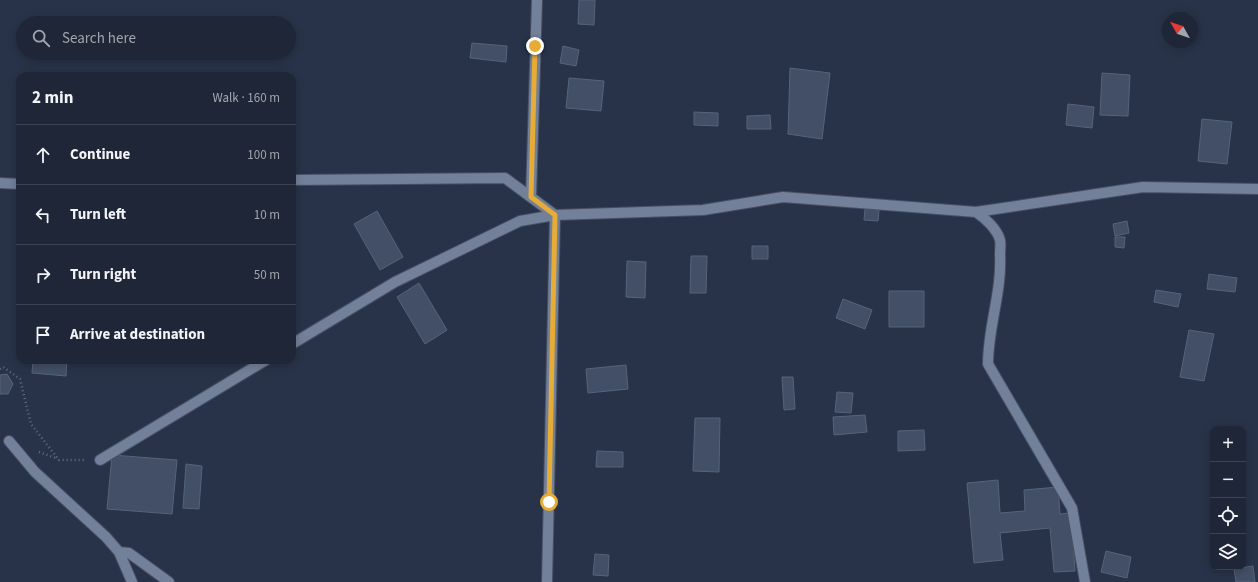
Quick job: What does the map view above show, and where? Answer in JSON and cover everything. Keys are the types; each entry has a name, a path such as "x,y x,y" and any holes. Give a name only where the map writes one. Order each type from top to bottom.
{"street":[{"path":"531,197 537,0"},
{"path":"296,180 505,178 555,215"},
{"path":"0,183 16,184"},
{"path":"296,342 395,282 485,238 520,221 555,215 703,210 783,197 976,212 1143,187 1258,189"},
{"path":"976,212 987,220 1000,239 1001,266 998,294 988,348 988,364 1072,508 1085,582"},
{"path":"547,582 555,215"},
{"path":"100,460 259,364"},
{"path":"9,441 35,472 106,537 119,552 132,582"},
{"path":"119,552 129,553 169,582"}],"path":[{"path":"0,368 3,367 20,378 31,424 59,460 100,460"}],"building":[{"path":"579,0 595,0 594,25 578,24"},
{"path":"472,43 507,46 506,62 470,58"},
{"path":"563,46 579,50 576,66 560,63"},
{"path":"790,68 830,73 822,139 788,134"},
{"path":"1102,73 1130,75 1128,116 1100,115"},
{"path":"569,78 604,81 601,111 566,108"},
{"path":"1068,104 1094,107 1092,128 1066,125"},
{"path":"694,112 718,113 718,126 694,125"},
{"path":"770,115 771,129 747,129 747,116"},
{"path":"1202,119 1232,122 1227,164 1198,161"},
{"path":"865,209 879,210 878,221 864,220"},
{"path":"377,211 403,257 380,270 354,224"},
{"path":"1127,221 1129,233 1115,236 1113,224"},
{"path":"1115,237 1125,237 1124,248 1115,247"},
{"path":"752,246 768,246 768,259 752,259"},
{"path":"691,256 707,256 706,293 690,293"},
{"path":"627,261 646,262 645,298 626,297"},
{"path":"1209,274 1237,278 1235,292 1207,289"},
{"path":"419,283 447,330 425,344 397,297"},
{"path":"1156,290 1181,294 1178,307 1154,302"},
{"path":"889,291 924,291 924,327 889,327"},
{"path":"843,299 872,310 865,329 836,318"},
{"path":"1189,330 1214,334 1204,381 1180,377"},
{"path":"33,364 67,364 66,376 32,373"},
{"path":"626,365 628,389 588,393 586,369"},
{"path":"7,374 13,384 8,394 0,394 0,375"},
{"path":"782,377 793,377 795,409 784,410"},
{"path":"837,392 853,393 851,413 835,412"},
{"path":"865,415 867,432 834,435 833,417"},
{"path":"695,418 720,418 719,472 693,471"},
{"path":"924,430 925,450 898,451 898,431"},
{"path":"597,451 623,452 623,467 596,467"},
{"path":"112,455 177,460 172,514 107,509"},
{"path":"186,464 202,466 199,509 183,508"},
{"path":"998,480 1000,513 1025,511 1024,490 1058,487 1060,514 1071,513 1075,571 1054,572 1050,528 1000,533 1003,560 974,563 967,483"},
{"path":"1106,551 1131,557 1127,578 1101,572"},
{"path":"595,554 609,555 608,576 593,575"},
{"path":"1253,566 1255,582 1236,582 1234,570 1246,570 1246,567"}],"route":[{"path":"535,46 531,197 555,215 549,502"}]}
